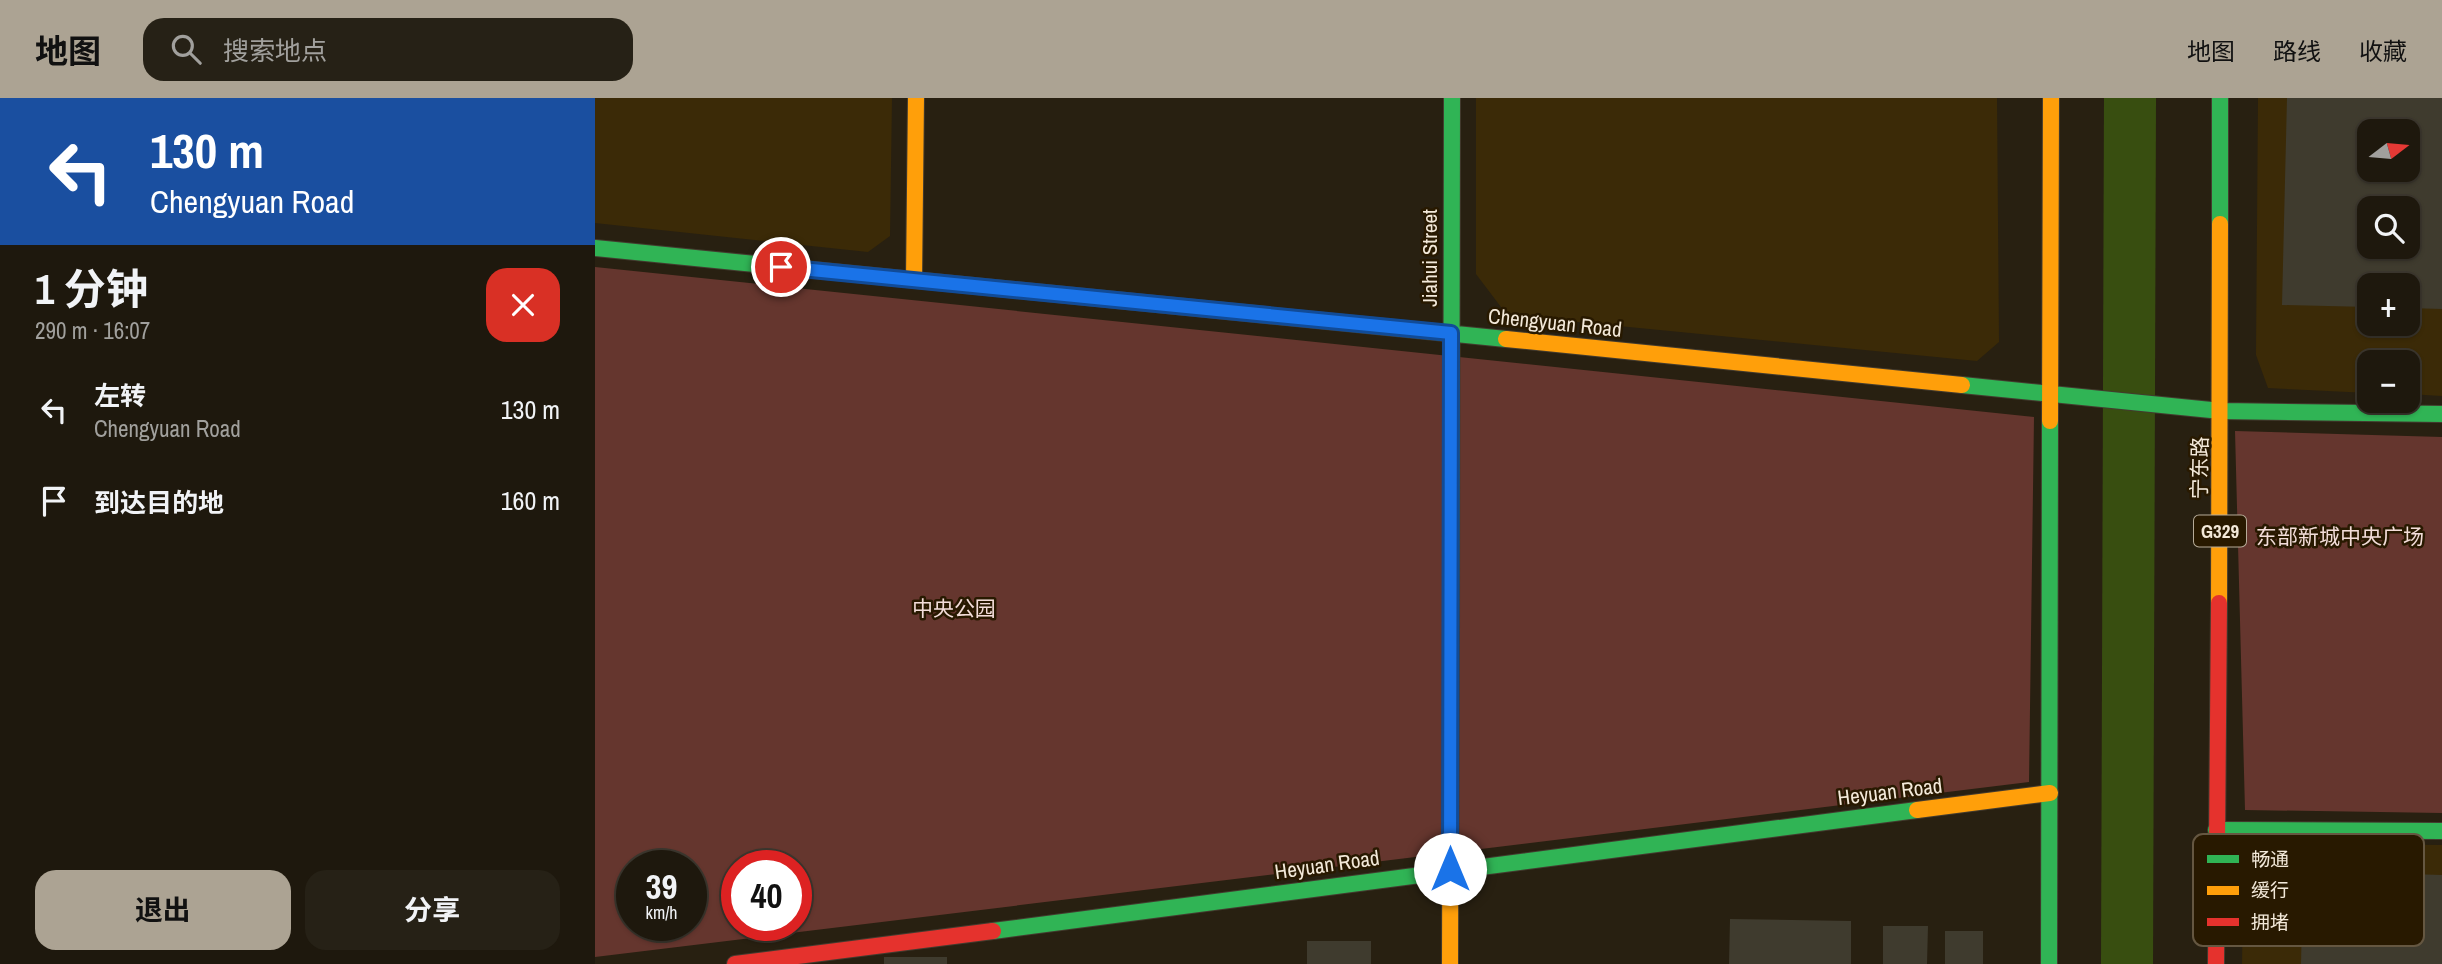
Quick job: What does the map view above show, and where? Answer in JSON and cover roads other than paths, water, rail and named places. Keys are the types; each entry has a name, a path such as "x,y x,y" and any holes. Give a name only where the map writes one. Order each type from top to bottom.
{"street":[{"path":"914,280 916,98"},
{"name":"Jiahui Street","path":"1450,964 1452,98"},
{"path":"2049,964 2051,98"},
{"name":"宁东路","path":"2216,834 2221,411 2220,98"},
{"name":"Chengyuan Road","path":"595,248 2221,411 2442,414"},
{"name":"Heyuan Road","path":"735,964 818,959 1450,869 2050,793"},
{"path":"2216,830 2442,831"},
{"name":"宁东路","path":"2216,946 2216,964"}],"park label":[{"name":"东部新城中央广场","path":"2340,537"},
{"name":"中央公园","path":"954,609"}]}
